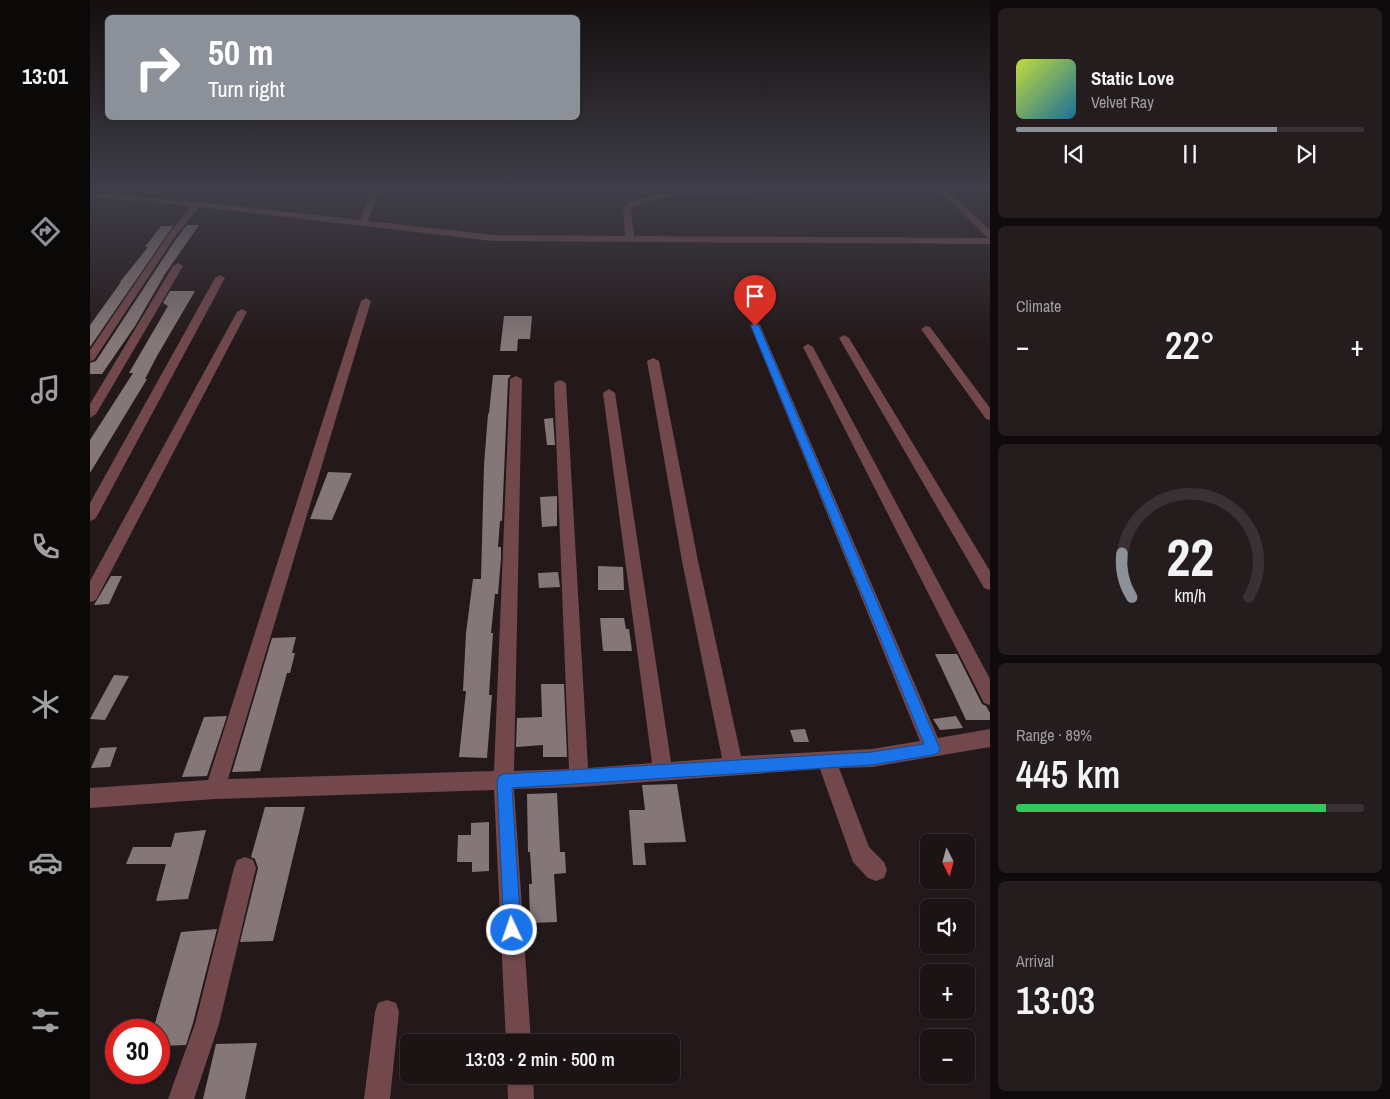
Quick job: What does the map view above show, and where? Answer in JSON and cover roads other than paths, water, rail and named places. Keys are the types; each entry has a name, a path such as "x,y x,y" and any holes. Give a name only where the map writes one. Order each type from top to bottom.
{"street":[{"path":"90,358 170,241"},
{"path":"90,414 178,266"},
{"path":"90,516 220,278"},
{"path":"215,789 366,301"},
{"path":"90,596 242,312"},
{"path":"755,326 933,749"},
{"path":"926,329 990,416"},
{"path":"844,338 990,584"},
{"path":"808,347 990,697"},
{"path":"653,361 690,561 733,766"},
{"path":"516,379 504,781 518,1034"},
{"path":"560,383 579,778"},
{"path":"609,393 664,771"},
{"path":"90,798 215,789 579,778 872,758 990,738"},
{"path":"826,760 861,854 876,870"},
{"path":"181,1099 207,1024 245,868"},
{"path":"377,1099 387,1012"},
{"path":"521,1084 522,1099"}]}
